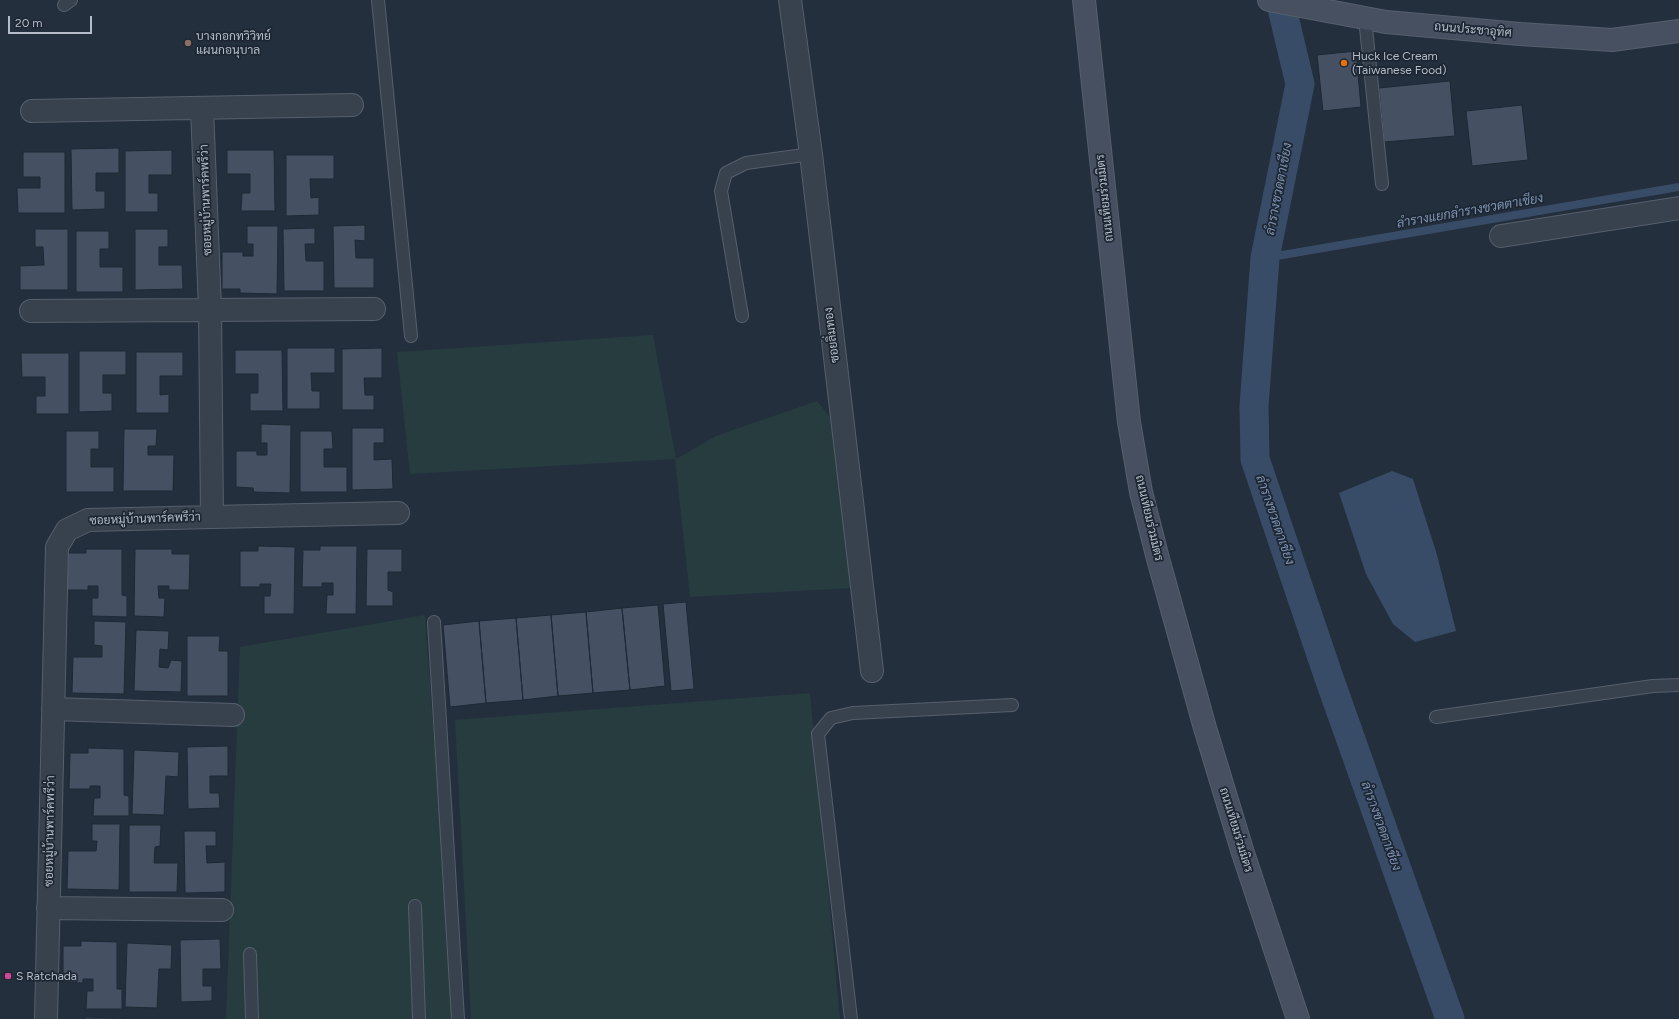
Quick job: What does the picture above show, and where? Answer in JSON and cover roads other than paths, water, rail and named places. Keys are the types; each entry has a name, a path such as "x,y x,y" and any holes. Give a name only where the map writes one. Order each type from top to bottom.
{"street":[{"name":"ซอยลิ่มทอง","path":"790,0 811,154 872,671"},
{"name":"ถนนเทียมร่วมมิตร","path":"1084,0 1128,414 1142,492 1157,555 1212,750 1243,853 1298,1019"},
{"name":"ถนนประชาอุทิศ","path":"1269,0 1386,22 1520,34 1612,40 1679,31"},
{"path":"32,111 352,105"},
{"name":"ซอยหมู่บ้านพาร์คพรีว่า","path":"46,1019 57,547 67,530 88,520 212,517 210,309 202,108"},
{"path":"1501,236 1679,208"},
{"path":"31,311 374,308"},
{"path":"212,517 398,513"},
{"path":"54,709 233,715"},
{"path":"48,908 222,910"}],"lane":[{"path":"378,0 411,336"},
{"path":"1365,18 1382,184"},
{"path":"742,316 721,191 726,172 746,163 811,154"},
{"path":"434,622 458,1019"},
{"path":"1436,717 1653,686 1679,686"},
{"path":"851,1019 818,734 831,718 853,713 1012,705"},
{"path":"415,906 419,1019"},
{"path":"250,954 252,1019"}],"water":[{"path":"1392,471 1413,479 1437,555 1456,631 1415,642 1393,624 1366,574 1339,493"}],"waterway":[{"name":"ลำรางชวดตาเชียง","path":"1280,0 1300,84 1265,258 1254,406 1255,459 1328,675 1450,1019"},
{"name":"ลำรางแยกลำรางชวดตาเชียง","path":"1265,258 1679,187"}],"place":[{"name":"บางกอกทวิวิทย์ แผนกอนุบาล","path":"188,43"},
{"name":"Huck Ice Cream (Taiwanese Food)","path":"1344,63"},
{"name":"S Ratchada","path":"8,976"}]}
